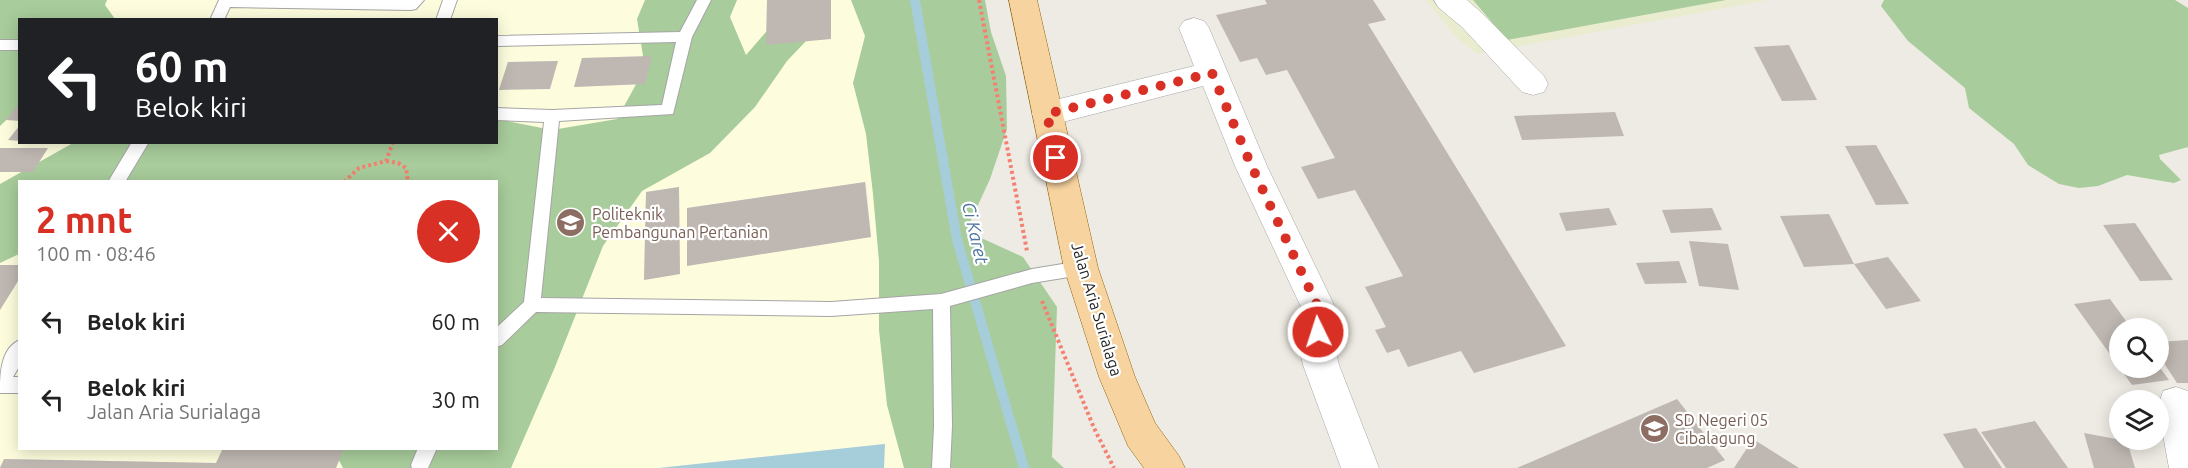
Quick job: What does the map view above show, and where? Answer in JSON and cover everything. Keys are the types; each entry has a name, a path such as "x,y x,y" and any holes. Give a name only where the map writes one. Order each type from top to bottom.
{"main road":[{"name":"Jalan Aria Surialaga","path":"1023,0 1081,268 1125,396 1141,434 1166,468"}],"street":[{"path":"1448,0 1473,21 1533,84"},
{"path":"1194,28 1251,165 1318,307 1320,321 1316,343 1321,365 1360,468"},
{"path":"1047,114 1212,73"},
{"path":"2176,403 2188,468"}],"lane":[{"path":"219,18 225,1 411,5 417,0"},
{"path":"443,18 450,0"},
{"path":"498,114 552,116 668,110 685,37 704,0"},
{"path":"498,41 685,37"},
{"path":"0,45 18,45"},
{"path":"498,338 532,304 552,116"},
{"path":"117,180 140,144"},
{"path":"532,304 831,309 949,299 1032,276 1081,268"},
{"path":"941,468 949,299"},
{"path":"18,352 0,383 18,385"}],"path":[{"path":"979,0 1032,276 1094,428 1114,468"},
{"path":"386,161 392,144"},
{"path":"346,180 359,168 386,161 398,163 406,168 408,180"}],"shaded area":[{"name":"Politeknik Pembangunan Pertanian","path":"0,0 767,0 766,45 831,0 866,0 921,468 884,468 884,444 659,468 336,468 344,450 498,450 498,180 18,180 18,265 0,265","holes":["651,56 645,84 574,87 582,58","558,61 549,89 499,89 508,62","866,182 871,237 688,265 687,208","679,187 680,274 644,280 646,192"]},
{"path":"1426,0 1768,0 1477,54 1455,36"},
{"path":"18,280 18,450 222,450 216,463 5,459 0,466 0,310"}],"green space":[{"path":"0,0 107,0 105,5 114,18 18,18 18,109 0,126"},
{"path":"645,0 737,0 730,17 746,55 791,3 825,21 787,61 755,107 710,153 642,191 603,246 555,367 511,468 343,468 334,450 498,450 498,180 18,180 18,254 0,263 0,184 71,144 498,144 498,119 552,130 617,119 645,68 637,19"},
{"path":"851,0 985,0 991,32 1006,76 1007,129 990,179 966,231 1023,257 1057,307 1052,457 1064,468 904,468 887,405 879,330 879,261 873,194 866,134 853,83 865,36"},
{"path":"1473,0 1726,0 1507,40"},
{"path":"1884,0 2175,0 2188,8 2188,147 2159,155 2160,159 2181,180 2174,183 2127,175 2098,186 2079,188 2059,184 2028,165 2014,144 1969,108 1965,88 1908,41 1881,6"}],"water":[{"path":"885,444 884,468 659,468"}],"building":[{"path":"767,0 831,0 831,39 766,45"},
{"path":"1265,0 1373,0 1386,20 1368,24 1566,346 1474,373 1461,351 1408,367 1399,349 1387,353 1375,330 1386,327 1365,287 1403,276 1355,190 1318,199 1301,167 1335,158 1287,70 1266,75 1257,58 1240,62 1216,15 1267,4"},
{"path":"1789,45 1817,100 1782,101 1754,47"},
{"path":"652,56 645,84 574,87 582,58"},
{"path":"558,61 550,89 499,90 508,62"},
{"path":"18,105 18,121 6,120"},
{"path":"1615,112 1624,136 1522,140 1514,116"},
{"path":"18,128 18,141 8,140"},
{"path":"1876,145 1909,204 1876,205 1845,146"},
{"path":"0,148 48,148 33,172 0,172"},
{"path":"865,182 871,237 687,266 687,208"},
{"path":"679,187 680,274 644,280 646,192"},
{"path":"1609,208 1617,225 1566,231 1559,213"},
{"path":"1712,208 1722,230 1671,233 1662,210"},
{"path":"1829,214 1854,264 1804,267 1780,216"},
{"path":"2135,223 2173,280 2140,281 2103,225"},
{"path":"1689,241 1728,244 1739,290 1699,286"},
{"path":"1888,257 1921,301 1886,309 1854,264"},
{"path":"1679,261 1687,283 1645,284 1636,263"},
{"path":"0,265 18,265 18,281 0,310"},
{"path":"2110,299 2124,318 2109,318 2109,353 2074,304"},
{"path":"2188,340 2188,383 2177,383 2169,371 2169,341"},
{"path":"2127,378 2168,378 2169,380 2132,385"},
{"name":"SD Negeri 05 Cibalagung","path":"1677,399 1725,460 1707,468 1517,468"},
{"path":"2035,421 2068,468 2006,468 1981,432"},
{"path":"1976,428 2002,468 1964,468 1943,434"},
{"path":"2084,433 2109,438 2109,450 2130,450 2135,468 2094,468"},
{"path":"1753,439 1799,468 1734,468"},
{"path":"222,450 343,450 336,468 0,468 4,459 216,463"}],"waterway":[{"name":"Ci Karet","path":"915,0 957,240 1024,468"}],"place":[{"name":"Politeknik Pembangunan Pertanian","path":"571,223"},
{"name":"SD Negeri 05 Cibalagung","path":"1654,429"}],"route":[{"path":"1056,158 1047,114 1212,73 1226,101 1251,165 1318,307 1320,321 1318,332"}]}
